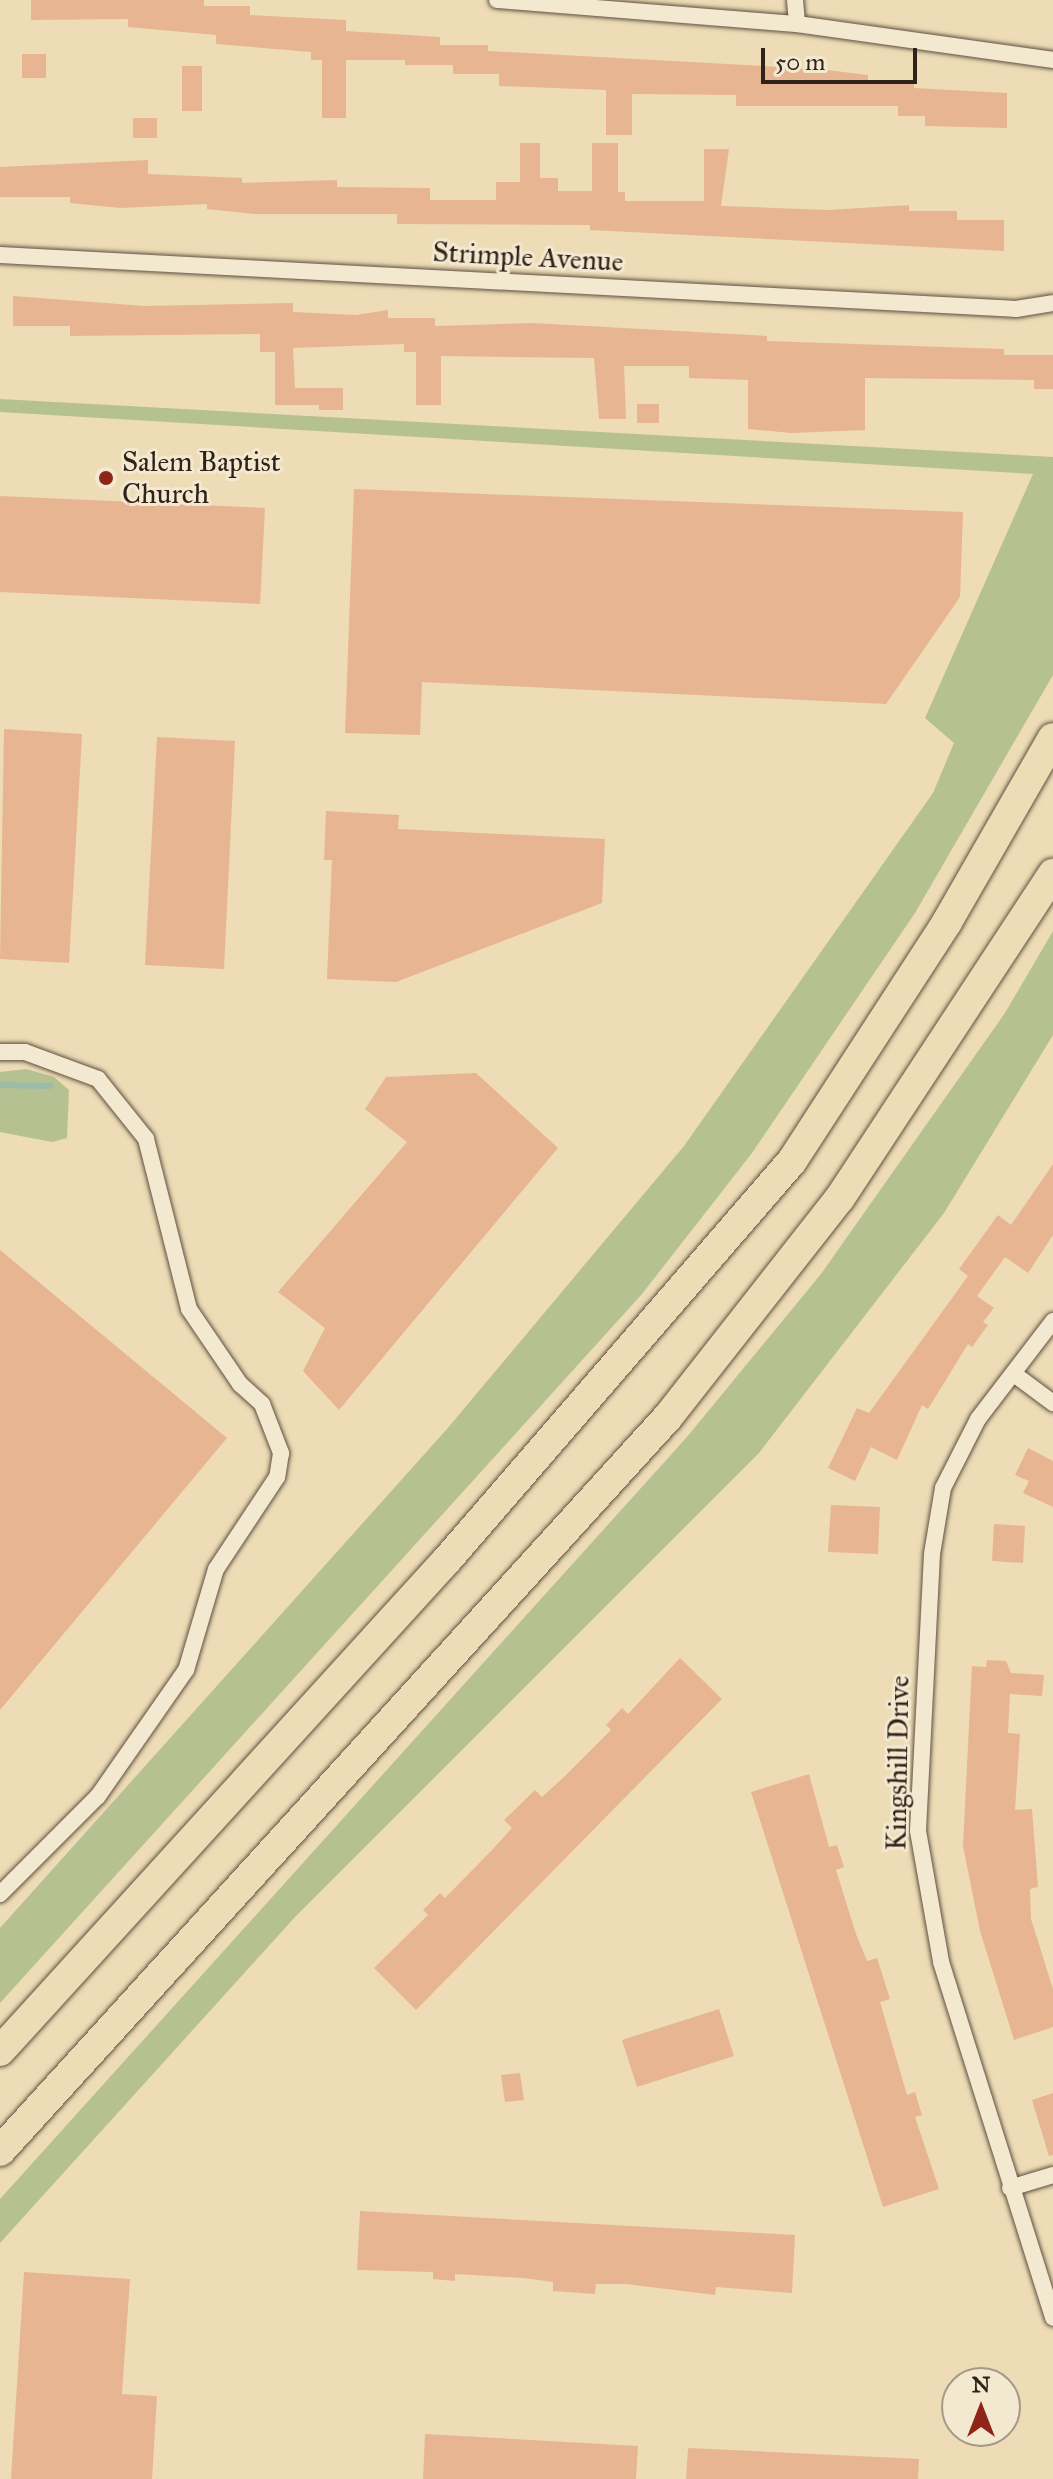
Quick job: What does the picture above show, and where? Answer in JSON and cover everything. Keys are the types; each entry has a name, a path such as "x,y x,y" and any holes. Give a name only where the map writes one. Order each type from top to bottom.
{"highway":[{"path":"0,2051 477,1527 792,1161 947,922 1053,738"},
{"path":"0,2151 668,1417 840,1198 1053,874"}],"street":[{"path":"497,0 797,24 1053,60"},
{"path":"795,0 797,24"},
{"name":"Strimple Avenue","path":"0,255 1016,309 1053,303"},
{"path":"0,1052 25,1052 98,1079 146,1139 189,1309 275,1430 281,1453 277,1477 216,1569 186,1670 98,1796 0,1894"},
{"name":"Kingshill Drive","path":"1053,1321 954,1459 936,1520 918,1831 941,1962 1053,2318"},
{"path":"1014,1374 1053,1403"},
{"path":"1010,2188 1053,2175"}],"green space":[{"path":"0,399 1053,457 1053,675 915,913 752,1153 642,1294 0,2003 0,1928 447,1429 684,1146 933,793 954,743 925,718 1033,474 0,412"},
{"path":"1053,931 1053,1035 944,1213 759,1453 295,1917 0,2243 0,2199 687,1437 821,1274 1005,1013"},
{"path":"26,1069 54,1077 69,1090 67,1138 52,1142 0,1132 0,1072"}],"building":[{"path":"31,0 204,0 204,6 250,6 250,15 346,20 346,31 440,37 440,45 488,45 488,51 819,69 868,75 868,81 914,81 914,88 1007,93 1007,128 925,126 925,116 898,116 898,106 736,106 736,95 632,94 632,135 606,135 606,90 499,86 499,74 453,74 453,65 405,65 405,60 346,60 346,118 322,118 322,60 311,60 311,52 216,44 216,35 128,27 128,19 31,20"},
{"path":"22,54 46,54 46,78 22,78"},
{"path":"182,66 202,66 202,111 182,111"},
{"path":"133,118 157,118 157,138 133,138"},
{"path":"520,143 540,143 540,178 558,178 558,191 592,191 592,143 618,143 618,192 625,192 625,201 704,201 704,149 729,149 721,206 828,210 909,205 909,211 957,211 957,220 1004,220 1004,251 590,230 590,225 397,224 397,214 254,214 207,209 207,204 120,208 70,203 70,197 0,197 0,167 148,160 148,174 242,178 242,183 337,180 337,187 430,188 430,200 496,200 496,182 520,182"},
{"path":"13,296 145,306 293,303 293,312 356,315 388,310 388,318 435,318 435,326 533,323 767,336 767,341 1004,349 1004,355 1053,355 1053,389 1034,389 1034,380 865,378 865,430 791,433 748,429 748,380 689,378 689,366 624,366 626,419 599,419 594,358 441,356 441,405 416,405 416,352 404,352 404,344 293,348 295,388 343,388 343,410 319,410 319,405 275,405 275,352 260,352 260,334 70,336 70,326 13,326"},
{"path":"637,404 659,404 659,423 637,423"},
{"path":"354,489 963,512 960,597 886,704 422,682 420,735 345,733"},
{"path":"0,496 265,508 260,604 0,592"},
{"path":"4,729 82,734 69,963 0,959"},
{"path":"157,737 235,741 224,969 145,965"},
{"path":"326,811 399,815 398,829 605,839 602,903 396,982 327,979 332,860 324,860"},
{"path":"476,1073 558,1148 339,1410 303,1371 325,1328 278,1292 407,1142 365,1109 386,1077"},
{"path":"1053,1164 1053,1235 1028,1273 1005,1257 977,1296 994,1308 983,1322 988,1325 972,1347 968,1344 928,1409 922,1405 897,1460 871,1447 855,1481 828,1468 857,1408 869,1413 968,1276 959,1269 998,1215 1011,1225"},
{"path":"0,1250 227,1438 0,1710"},
{"path":"1028,1448 1053,1461 1053,1507 1023,1493 1029,1481 1015,1475"},
{"path":"831,1505 880,1507 878,1554 828,1552"},
{"path":"994,1524 1025,1526 1023,1563 992,1561"},
{"path":"680,1658 722,1699 416,2010 374,1968 428,1915 423,1910 440,1893 445,1898 512,1828 504,1820 535,1790 542,1797 564,1777 611,1730 606,1725 622,1708 628,1714"},
{"path":"987,1660 1006,1661 1011,1673 1044,1675 1042,1696 1010,1694 1008,1733 1020,1734 1015,1810 1032,1809 1038,1887 1030,1889 1031,1919 1053,1989 1053,2027 1014,2040 980,1931 963,1846 972,1666 986,1667"},
{"path":"809,1774 829,1847 837,1845 844,1867 836,1870 856,1934 867,1961 877,1958 890,1999 880,2002 907,2095 915,2092 922,2115 915,2117 939,2189 883,2207 751,1792"},
{"path":"719,2009 734,2056 637,2087 622,2040"},
{"path":"520,2073 524,2100 505,2102 501,2075"},
{"path":"1053,2093 1053,2155 1049,2156 1032,2100"},
{"path":"360,2211 795,2235 792,2293 716,2287 715,2295 626,2284 596,2284 595,2294 553,2291 553,2282 523,2278 455,2274 455,2281 433,2279 433,2272 357,2270"},
{"path":"24,2272 130,2279 122,2394 157,2396 152,2479 11,2479"},
{"path":"425,2434 638,2446 636,2479 423,2479"},
{"path":"688,2448 919,2459 918,2479 686,2479"}],"waterway":[{"path":"0,1085 50,1086"}],"place":[{"name":"Salem Baptist Church","path":"106,478"}]}
